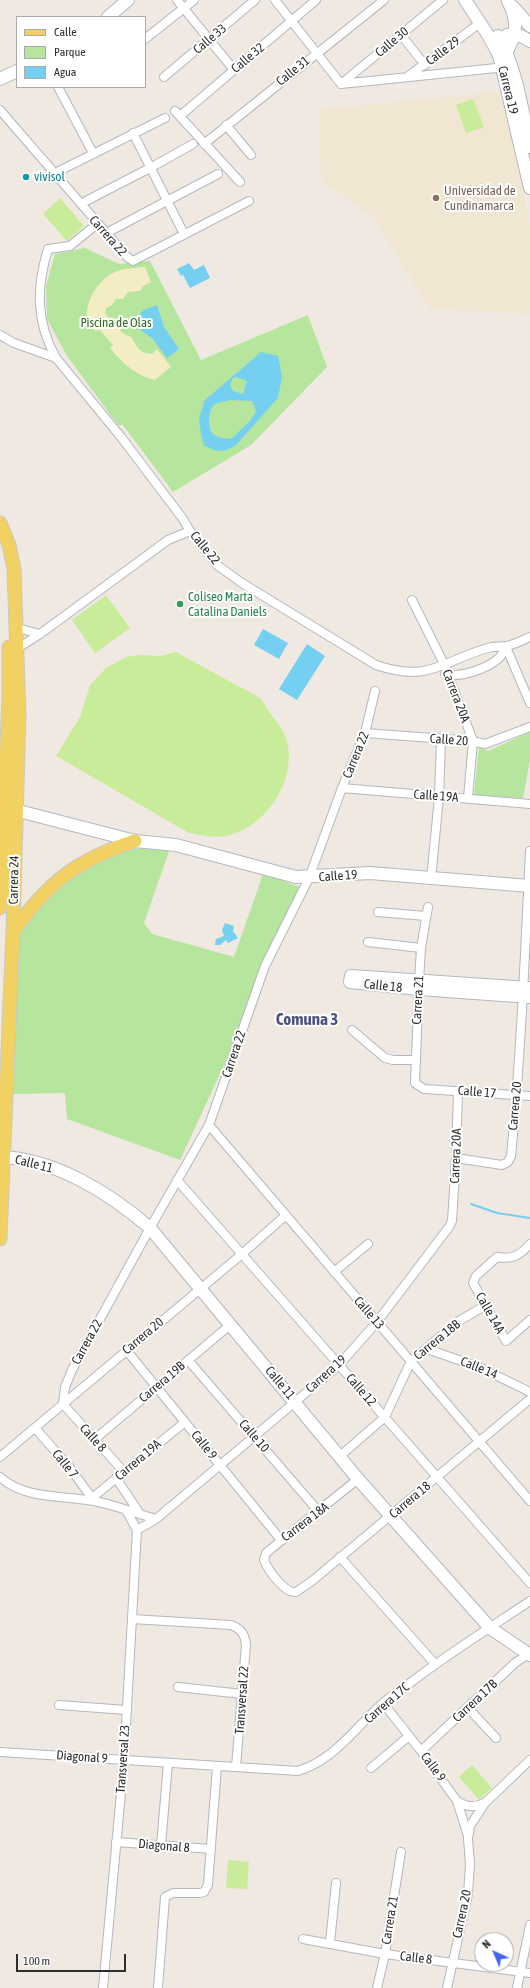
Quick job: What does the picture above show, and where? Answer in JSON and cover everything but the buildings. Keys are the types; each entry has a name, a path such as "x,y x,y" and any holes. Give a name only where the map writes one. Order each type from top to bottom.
{"main road":[{"name":"Carrera 24","path":"0,523 9,545 14,569 18,648 19,714 7,803 13,932 1,1180 0,1239"},
{"name":"Carrera 24","path":"0,544 6,570 9,648 7,803 0,908"},
{"path":"13,932 31,907 53,884 78,866 105,851 135,841"}],"street":[{"path":"109,16 128,0"},
{"path":"177,0 234,70"},
{"path":"146,38 194,0"},
{"name":"Calle 33","path":"164,77 255,0"},
{"path":"275,0 342,84 507,67"},
{"name":"Calle 32","path":"204,144 177,113 234,70 316,0"},
{"name":"Calle 31","path":"204,144 317,53 374,3 384,0"},
{"name":"Calle 30","path":"342,84 443,0"},
{"name":"Carrera 19","path":"465,0 480,23 493,34 499,56 507,67"},
{"name":"Carrera 19","path":"474,0 493,34 507,52 507,67 530,148"},
{"path":"507,1 530,26"},
{"path":"507,1 515,17 515,35 507,52"},
{"name":"Calle 29","path":"405,78 425,65 480,23"},
{"path":"401,34 425,65"},
{"path":"493,34 515,35 530,41"},
{"path":"0,79 16,71"},
{"path":"59,88 94,154"},
{"name":"Carrera 22","path":"0,110 97,224 127,257 133,261 248,201"},
{"path":"59,171 165,118"},
{"path":"226,125 251,155"},
{"name":"Carrera 19","path":"524,125 530,188"},
{"path":"133,133 184,234"},
{"path":"86,201 193,144"},
{"path":"204,144 240,182"},
{"path":"112,230 218,174"},
{"path":"56,358 50,346 39,310 44,264 48,249 70,246 97,224"},
{"path":"0,335 14,343 56,358"},
{"name":"Calle 22","path":"56,358 121,437 217,565 242,583 376,665 391,670 410,673 432,670 492,647 506,647 530,637"},
{"path":"18,648 40,634 168,540 190,531"},
{"name":"Carrera 20A","path":"412,600 445,666 473,741 468,798"},
{"path":"17,628 40,634"},
{"path":"506,647 530,703"},
{"name":"Calle 22","path":"432,670 448,675 458,674 486,666 499,657 506,647"},
{"name":"Carrera 22","path":"63,1404 65,1387 72,1370 150,1228 209,1125 265,966 309,878 342,788 365,733 376,691"},
{"name":"Calle 20","path":"365,733 441,740 473,741 486,744 530,727"},
{"path":"431,879 439,797 441,740"},
{"name":"Calle 19A","path":"342,788 530,804"},
{"name":"Calle 19","path":"7,803 142,837 150,841"},
{"name":"Calle 19","path":"70,820 135,841 176,844 296,877 309,878 370,873 529,886"},
{"name":"Carrera 20","path":"456,1158 502,1165 508,1162 511,1156 527,993 530,851"},
{"name":"Carrera 21","path":"424,1089 415,1083 421,948 428,907"},
{"path":"378,912 426,916"},
{"path":"368,942 421,948"},
{"name":"Calle 18","path":"419,985 527,993"},
{"path":"352,1030 385,1058 394,1060 416,1060"},
{"name":"Calle 17","path":"424,1089 530,1096"},
{"name":"Carrera 20A","path":"452,1221 458,1091"},
{"name":"Calle 13","path":"209,1125 530,1501"},
{"name":"Calle 11","path":"2,1157 30,1161 65,1172 119,1204 150,1228 295,1401 358,1479 490,1628 529,1654"},
{"name":"Calle 12","path":"177,1180 530,1583"},
{"name":"Carrera 20","path":"0,1456 127,1351 286,1215"},
{"name":"Carrera 19","path":"156,1519 339,1365 377,1322 452,1221"},
{"path":"334,1272 368,1244"},
{"name":"Calle 14A","path":"529,1321 506,1341 474,1285 474,1279 497,1256 508,1259 518,1256 530,1244"},
{"name":"Carrera 18B","path":"340,1456 385,1417 411,1362 459,1321 486,1305"},
{"name":"Carrera 19B","path":"95,1439 230,1325"},
{"name":"Calle 14","path":"427,1349 479,1367 530,1392"},
{"name":"Calle 9","path":"127,1351 281,1540"},
{"name":"Calle 10","path":"188,1360 319,1512"},
{"name":"Carrera 18","path":"286,1590 293,1593 300,1590 479,1442 529,1403"},
{"name":"Calle 8","path":"63,1404 124,1472"},
{"name":"Carrera 19A","path":"93,1500 116,1478 185,1422"},
{"name":"Calle 7","path":"35,1428 70,1468 93,1500"},
{"path":"0,1477 9,1484 40,1495 93,1500 156,1519"},
{"path":"116,1478 140,1514"},
{"name":"Carrera 18A","path":"286,1590 268,1569 264,1560 266,1553 319,1512 358,1479"},
{"path":"126,1510 137,1530 156,1519"},
{"name":"Transversal 23","path":"103,1988 109,1939 124,1760 137,1530"},
{"path":"340,1557 435,1664"},
{"name":"Carrera 17C","path":"236,1768 298,1771 310,1768 349,1738 383,1703 435,1664 530,1601"},
{"name":"Transversal 22","path":"132,1619 231,1625 243,1632 246,1645 236,1768"},
{"name":"Carrera 17B","path":"421,1751 516,1663 529,1654"},
{"path":"178,1687 242,1694"},
{"name":"Calle 9","path":"383,1703 421,1751 457,1801 468,1839"},
{"path":"59,1705 126,1710"},
{"path":"468,1708 496,1738"},
{"path":"371,1768 409,1736"},
{"name":"Diagonal 9","path":"0,1752 236,1768"},
{"path":"468,1839 470,1826 485,1803 530,1760"},
{"path":"161,1845 168,1763"},
{"path":"158,1988 165,1897 170,1893 196,1894 204,1892 208,1884 217,1766"},
{"path":"457,1801 467,1807 478,1806 485,1803"},
{"name":"Carrera 20","path":"447,1988 451,1962 468,1894 470,1864 468,1839"},
{"name":"Diagonal 8","path":"116,1842 211,1850"},
{"name":"Carrera 21","path":"378,1988 385,1954 401,1852"},
{"path":"330,1943 336,1883"},
{"path":"517,1988 530,1925"},
{"name":"Calle 8","path":"303,1939 385,1954 530,1973"}],"shaded area":[{"name":"Universidad de Cundinamarca","path":"504,91 530,225 530,314 430,309 373,217 321,180 319,110"}],"green space":[{"path":"473,99 484,127 466,133 456,105"},
{"path":"60,198 84,226 67,241 43,214"},
{"name":"Piscina de Olas","path":"85,248 119,264 150,261 201,360 308,315 327,367 251,445 173,492 123,425 118,425 67,356 47,319 46,286 55,254"},
{"path":"106,595 130,628 95,653 72,620"},
{"path":"176,652 263,701 286,738 289,753 288,769 283,785 276,799 266,812 254,823 240,831 225,836 216,837 189,833 56,756 80,717 90,685 106,668 126,657 141,655 160,656"},
{"path":"530,732 530,760 523,798 474,795 479,746 488,751"},
{"path":"143,848 169,851 144,923 152,934 234,957 263,874 300,887 259,972 238,1035 180,1160 67,1119 65,1093 12,1094 17,958 20,933 40,903 80,869 110,853"},
{"path":"472,1765 492,1788 479,1800 459,1777"},
{"path":"228,1860 249,1862 247,1889 226,1888"}],"sand":[{"path":"145,267 151,282 143,286 140,291 128,292 123,299 116,299 112,305 106,308 105,313 108,317 116,319 120,331 131,337 141,351 152,354 157,349 171,367 155,380 135,372 124,363 110,348 113,345 100,330 95,331 87,317 87,309 91,296 104,279 118,271 130,268"}],"water":[{"path":"189,263 194,270 204,265 210,278 190,288 183,275 181,276 177,269"},
{"path":"157,305 164,327 179,349 167,358 153,339 131,323 144,310"},
{"path":"261,352 278,356 282,377 278,398 235,446 224,451 213,450 204,445 199,418 205,400","holes":["236,377 247,381 243,394 233,391 230,385 232,379","231,400 252,401 256,411 250,421 231,439 217,437 211,431 209,423 211,410 215,404"]},
{"path":"263,629 288,643 279,659 254,645"},
{"path":"307,644 325,656 297,700 279,689"},
{"path":"225,923 234,926 233,931 238,938 228,943 226,940 220,945 215,945 216,939 224,936 222,930"}],"waterway":[{"path":"471,1204 497,1213 530,1218"}],"place":[{"name":"vivisol","path":"26,177"},
{"name":"Universidad de Cundinamarca","path":"436,198"},
{"name":"Coliseo Marta Catalina Daniels","path":"180,604"}],"district":[{"name":"Comuna 3","path":"307,1020"}]}
